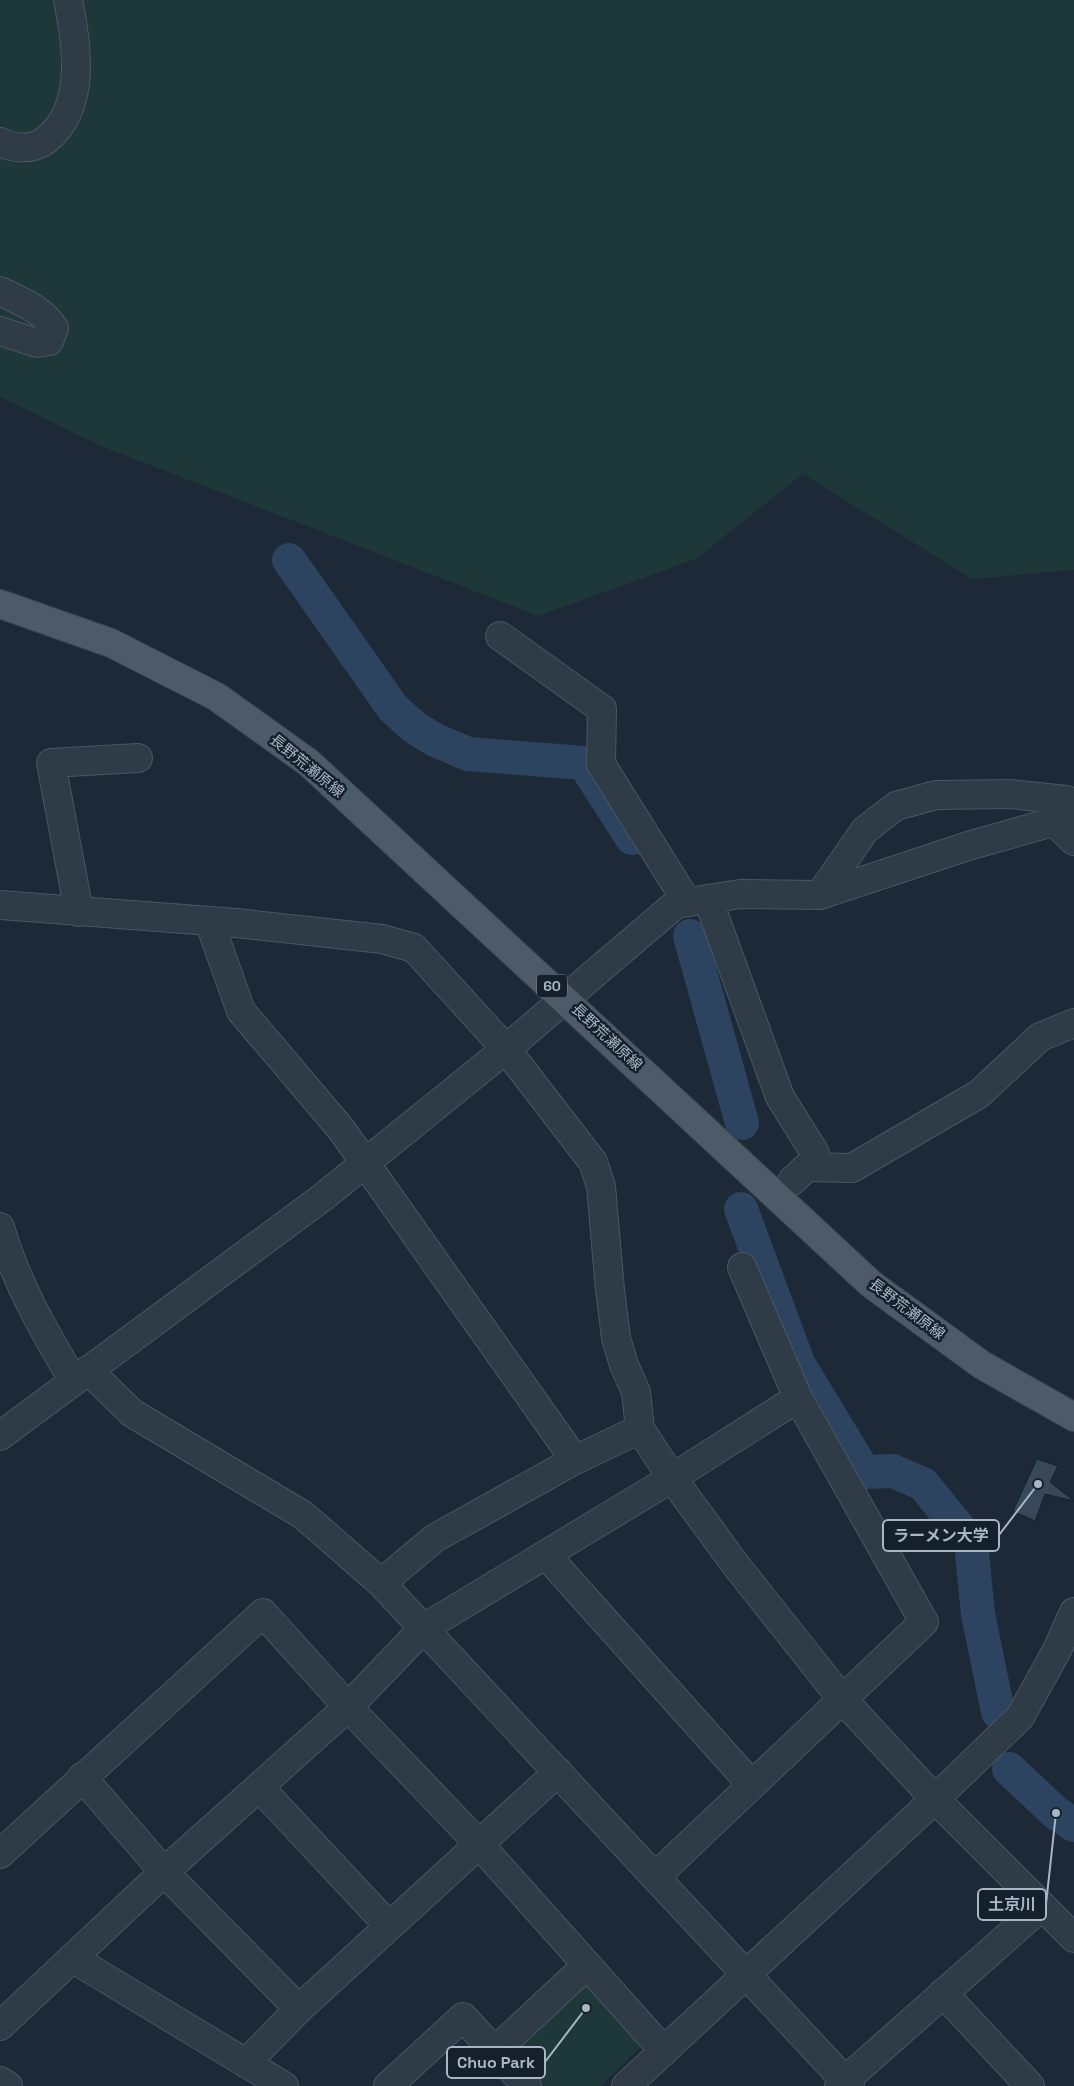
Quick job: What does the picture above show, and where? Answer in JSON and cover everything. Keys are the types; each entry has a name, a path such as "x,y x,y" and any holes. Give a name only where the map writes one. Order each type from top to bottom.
{"main road":[{"name":"長野荒瀬原線","path":"0,604 111,642 217,697 309,763 871,1284 982,1365 1074,1417"}],"street":[{"path":"0,142 12,148 38,146 55,133 68,114 73,90 76,57 74,29 68,0"},
{"path":"0,291 35,309 50,321 54,328 49,341 37,344 0,331"},
{"path":"500,636 602,709 601,764 697,901 780,1097 815,1153 816,1167"},
{"path":"79,912 51,763 138,758"},
{"path":"820,895 865,830 896,806 936,795 1011,794 1066,800 1074,804"},
{"path":"0,1436 323,1197 506,1049 676,904 740,894 820,895 1063,818 1074,841"},
{"path":"0,904 79,912 209,921 382,939 414,948 506,1049 593,1162 601,1186 616,1338 624,1365 636,1392 640,1429 672,1478 735,1564 842,1699 935,1799 1074,1938"},
{"path":"209,921 241,1011 341,1129 575,1460"},
{"path":"792,1181 807,1167 852,1168 979,1094 1040,1037 1074,1024"},
{"path":"0,1227 10,1263 36,1317 81,1375 132,1413 303,1515 381,1583 845,2084 943,1993 1042,1906"},
{"path":"655,1877 924,1622 798,1398 742,1267"},
{"path":"0,2026 164,1872 348,1707 424,1628 672,1478 798,1398"},
{"path":"381,1583 435,1538 575,1460 640,1429"},
{"path":"546,1555 752,1785"},
{"path":"626,2086 935,1799 1020,1717 1065,1655 1074,1612"},
{"path":"0,1854 263,1613 348,1707 479,1844 664,2051"},
{"path":"246,2063 299,2009 558,1772"},
{"path":"82,1777 164,1872 299,2009"},
{"path":"259,1788 389,1926"},
{"path":"72,1958 284,2086"},
{"path":"495,2051 587,1965"},
{"path":"943,1993 1030,2086"},
{"path":"388,2086 463,2017 527,2086"},
{"path":"0,2081 8,2086"}],"green space":[{"path":"0,0 1074,0 1074,570 972,579 803,474 696,559 538,616 101,446 0,397"},
{"path":"585,1973 654,2034 601,2086 543,2086 506,2048"}],"building":[{"path":"1037,1459 1058,1466 1050,1482 1074,1501 1045,1494 1035,1521 1013,1511"}],"waterway":[{"path":"289,560 393,708 414,727 435,740 468,754 584,763 632,838"},
{"path":"690,936 742,1123"},
{"path":"741,1209 798,1363 864,1472 893,1471 923,1484 971,1543 978,1614 998,1712"},
{"path":"1009,1769 1056,1813 1074,1825"}],"place":[{"name":"ラーメン大学","path":"1038,1484"},
{"name":"土京川","path":"1056,1813"},
{"name":"Chuo Park","path":"586,2008"}]}
